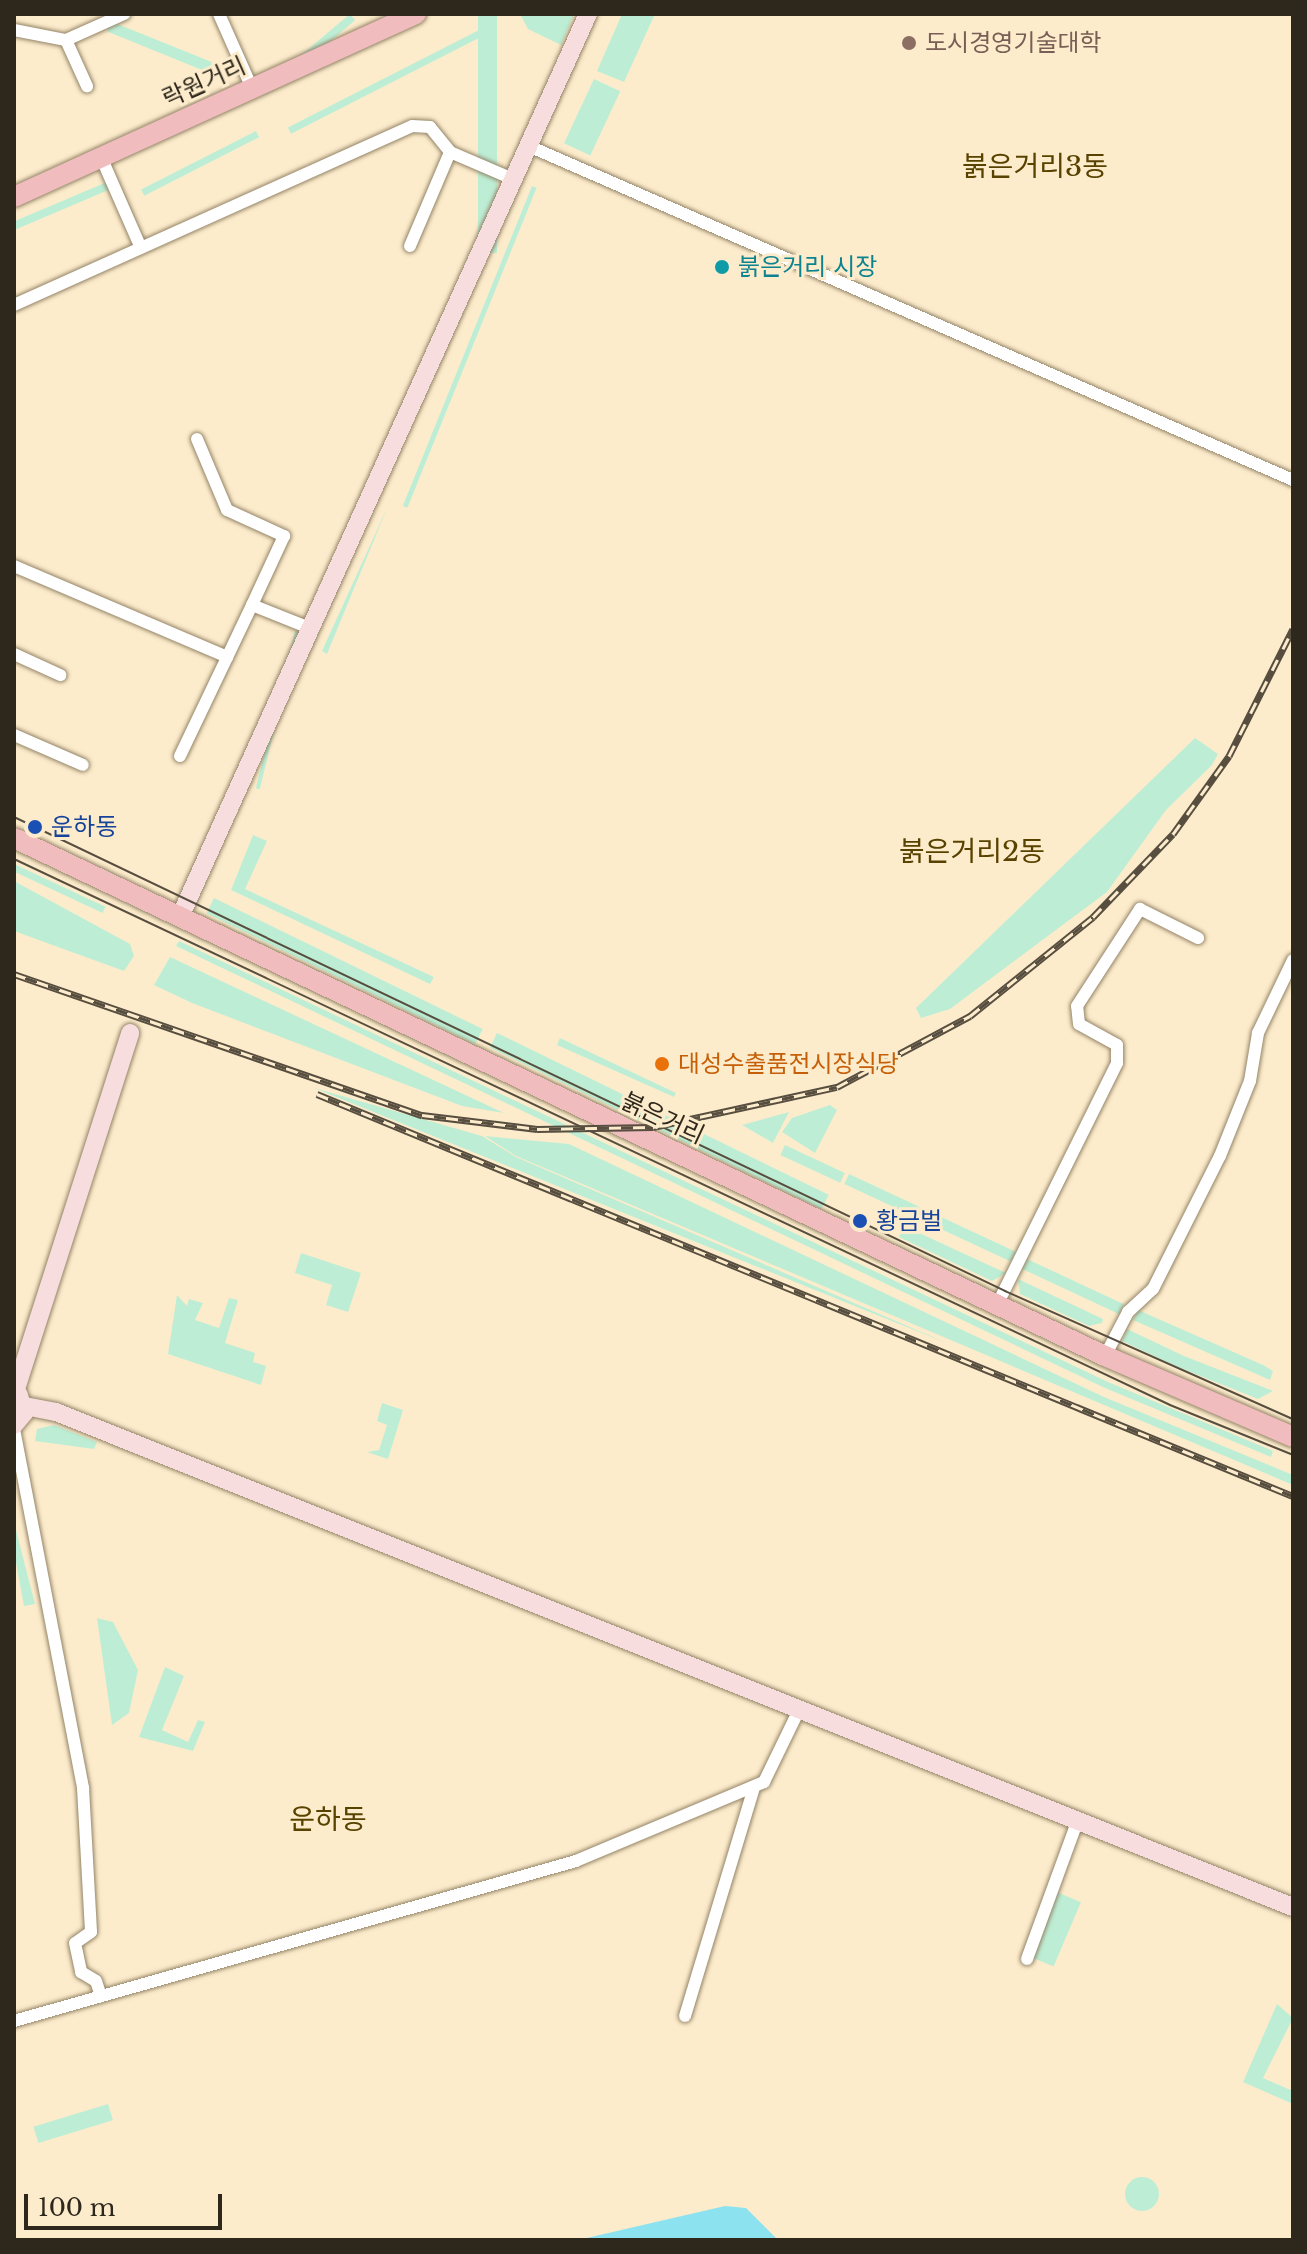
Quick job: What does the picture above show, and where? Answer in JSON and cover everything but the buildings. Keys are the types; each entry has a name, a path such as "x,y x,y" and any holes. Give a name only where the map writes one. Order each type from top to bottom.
{"main road":[{"name":"락원거리","path":"14,197 416,14"},
{"name":"붉은거리","path":"14,838 1105,1356 1293,1437"}],"street":[{"path":"14,30 66,40 124,14"},
{"path":"219,14 252,88"},
{"path":"180,917 531,147 588,14"},
{"path":"66,40 87,86"},
{"path":"14,305 412,126 430,127 450,152 515,180"},
{"path":"531,147 1293,480"},
{"path":"410,246 450,152"},
{"path":"101,157 141,248"},
{"path":"180,756 284,536 227,510 197,439"},
{"path":"14,566 227,657"},
{"path":"252,605 312,629"},
{"path":"14,654 60,675"},
{"path":"14,735 83,765"},
{"path":"997,1305 1117,1063 1117,1045 1079,1024 1077,1006 1140,909 1198,938"},
{"path":"1105,1356 1128,1312 1153,1289 1220,1156 1250,1081 1258,1033 1293,960"},
{"path":"101,1996 96,1981 81,1972 75,1943 91,1932 83,1788 14,1427 18,1397 130,1033"},
{"path":"18,1397 1293,1907"},
{"path":"14,2021 576,1861 754,1787 772,1774 799,1710"},
{"path":"685,2016 754,1787"},
{"path":"1027,1959 1078,1820"}],"green space":[{"path":"350,14 355,20 266,95 261,89"},
{"path":"478,14 497,14 497,253 478,253"},
{"path":"520,14 574,14 561,45 528,29"},
{"path":"622,14 655,14 624,82 597,71"},
{"path":"111,21 229,69 225,79 107,32"},
{"path":"483,28 486,34 291,134 288,127"},
{"path":"594,79 620,91 590,156 564,143"},
{"path":"256,131 259,137 144,196 141,190"},
{"path":"107,182 110,189 16,229 14,221"},
{"path":"532,186 537,188 407,508 403,506"},
{"path":"388,506 327,654 322,651"},
{"path":"295,631 299,632 260,789 256,788"},
{"path":"1195,738 1218,754 1212,765 1166,810 1107,892 950,1009 921,1018 916,1008"},
{"path":"253,835 267,841 245,889 434,977 430,984 231,890"},
{"path":"14,864 106,907 103,913 14,872"},
{"path":"14,881 130,944 134,956 124,971 14,931"},
{"path":"214,898 483,1029 475,1044 207,913"},
{"path":"179,941 1108,1382 1273,1451 1271,1457 1105,1388 176,946"},
{"path":"170,957 504,1113 462,1106 192,1003 154,985"},
{"path":"497,1033 829,1195 822,1209 490,1047"},
{"path":"560,1038 676,1093 674,1097 557,1045"},
{"path":"314,1088 482,1136 516,1157 949,1344"},
{"path":"830,1105 837,1110 815,1153 782,1132 792,1118"},
{"path":"789,1112 773,1143 742,1125"},
{"path":"485,1136 569,1144 1104,1397 1293,1475 1293,1485 516,1156"},
{"path":"785,1145 845,1173 840,1183 780,1155"},
{"path":"849,1174 1016,1252 1011,1262 844,1184"},
{"path":"904,1226 1006,1273 992,1281 899,1237"},
{"path":"301,1253 361,1273 348,1312 326,1305 332,1285 295,1273"},
{"path":"1027,1259 1124,1304 1119,1314 1022,1269"},
{"path":"1018,1279 1103,1319 1102,1323 1089,1326 1020,1294"},
{"path":"177,1295 187,1306 189,1299 203,1303 195,1320 219,1328 229,1298 238,1300 225,1343 255,1353 253,1362 266,1366 261,1385 168,1354"},
{"path":"1138,1310 1263,1365 1273,1371 1270,1380 1133,1320"},
{"path":"1127,1329 1184,1356 1273,1391 1258,1399 1178,1367 1122,1341"},
{"path":"382,1403 403,1410 388,1459 367,1452 379,1450 387,1425 377,1421"},
{"path":"54,1425 97,1442 94,1449 35,1441 37,1429"},
{"path":"14,1522 35,1604 24,1606 14,1552"},
{"path":"97,1618 113,1622 138,1670 129,1713 112,1725"},
{"path":"165,1667 184,1676 162,1730 188,1742 198,1720 205,1722 193,1751 139,1737"},
{"path":"1057,1892 1081,1902 1054,1967 1030,1956"},
{"path":"1277,2004 1293,2018 1263,2078 1293,2091 1293,2104 1243,2082"},
{"path":"108,2104 113,2120 38,2143 33,2127"},
{"path":"1142,2177 1154,2182 1159,2194 1154,2206 1142,2211 1130,2206 1125,2194 1130,2182"}],"water":[{"path":"725,2206 746,2208 778,2240 578,2240"}],"tram line":[{"path":"14,817 1005,1291 1293,1419"},
{"path":"14,859 1170,1405 1293,1455"}],"railway":[{"path":"14,974 422,1115 537,1129 653,1127 837,1087 970,1016 1093,917 1173,834 1229,756 1293,629"},
{"path":"317,1094 1293,1496"}],"place":[{"name":"도시경영기술대학","path":"909,43"},
{"name":"붉은거리 시장","path":"722,267"},
{"name":"운하동","path":"35,827"},
{"name":"대성수출품전시장식당","path":"662,1064"},
{"name":"황금벌","path":"860,1221"}],"district":[{"name":"붉은거리3동","path":"1035,167"},
{"name":"붉은거리2동","path":"972,852"},
{"name":"운하동","path":"328,1820"}]}
